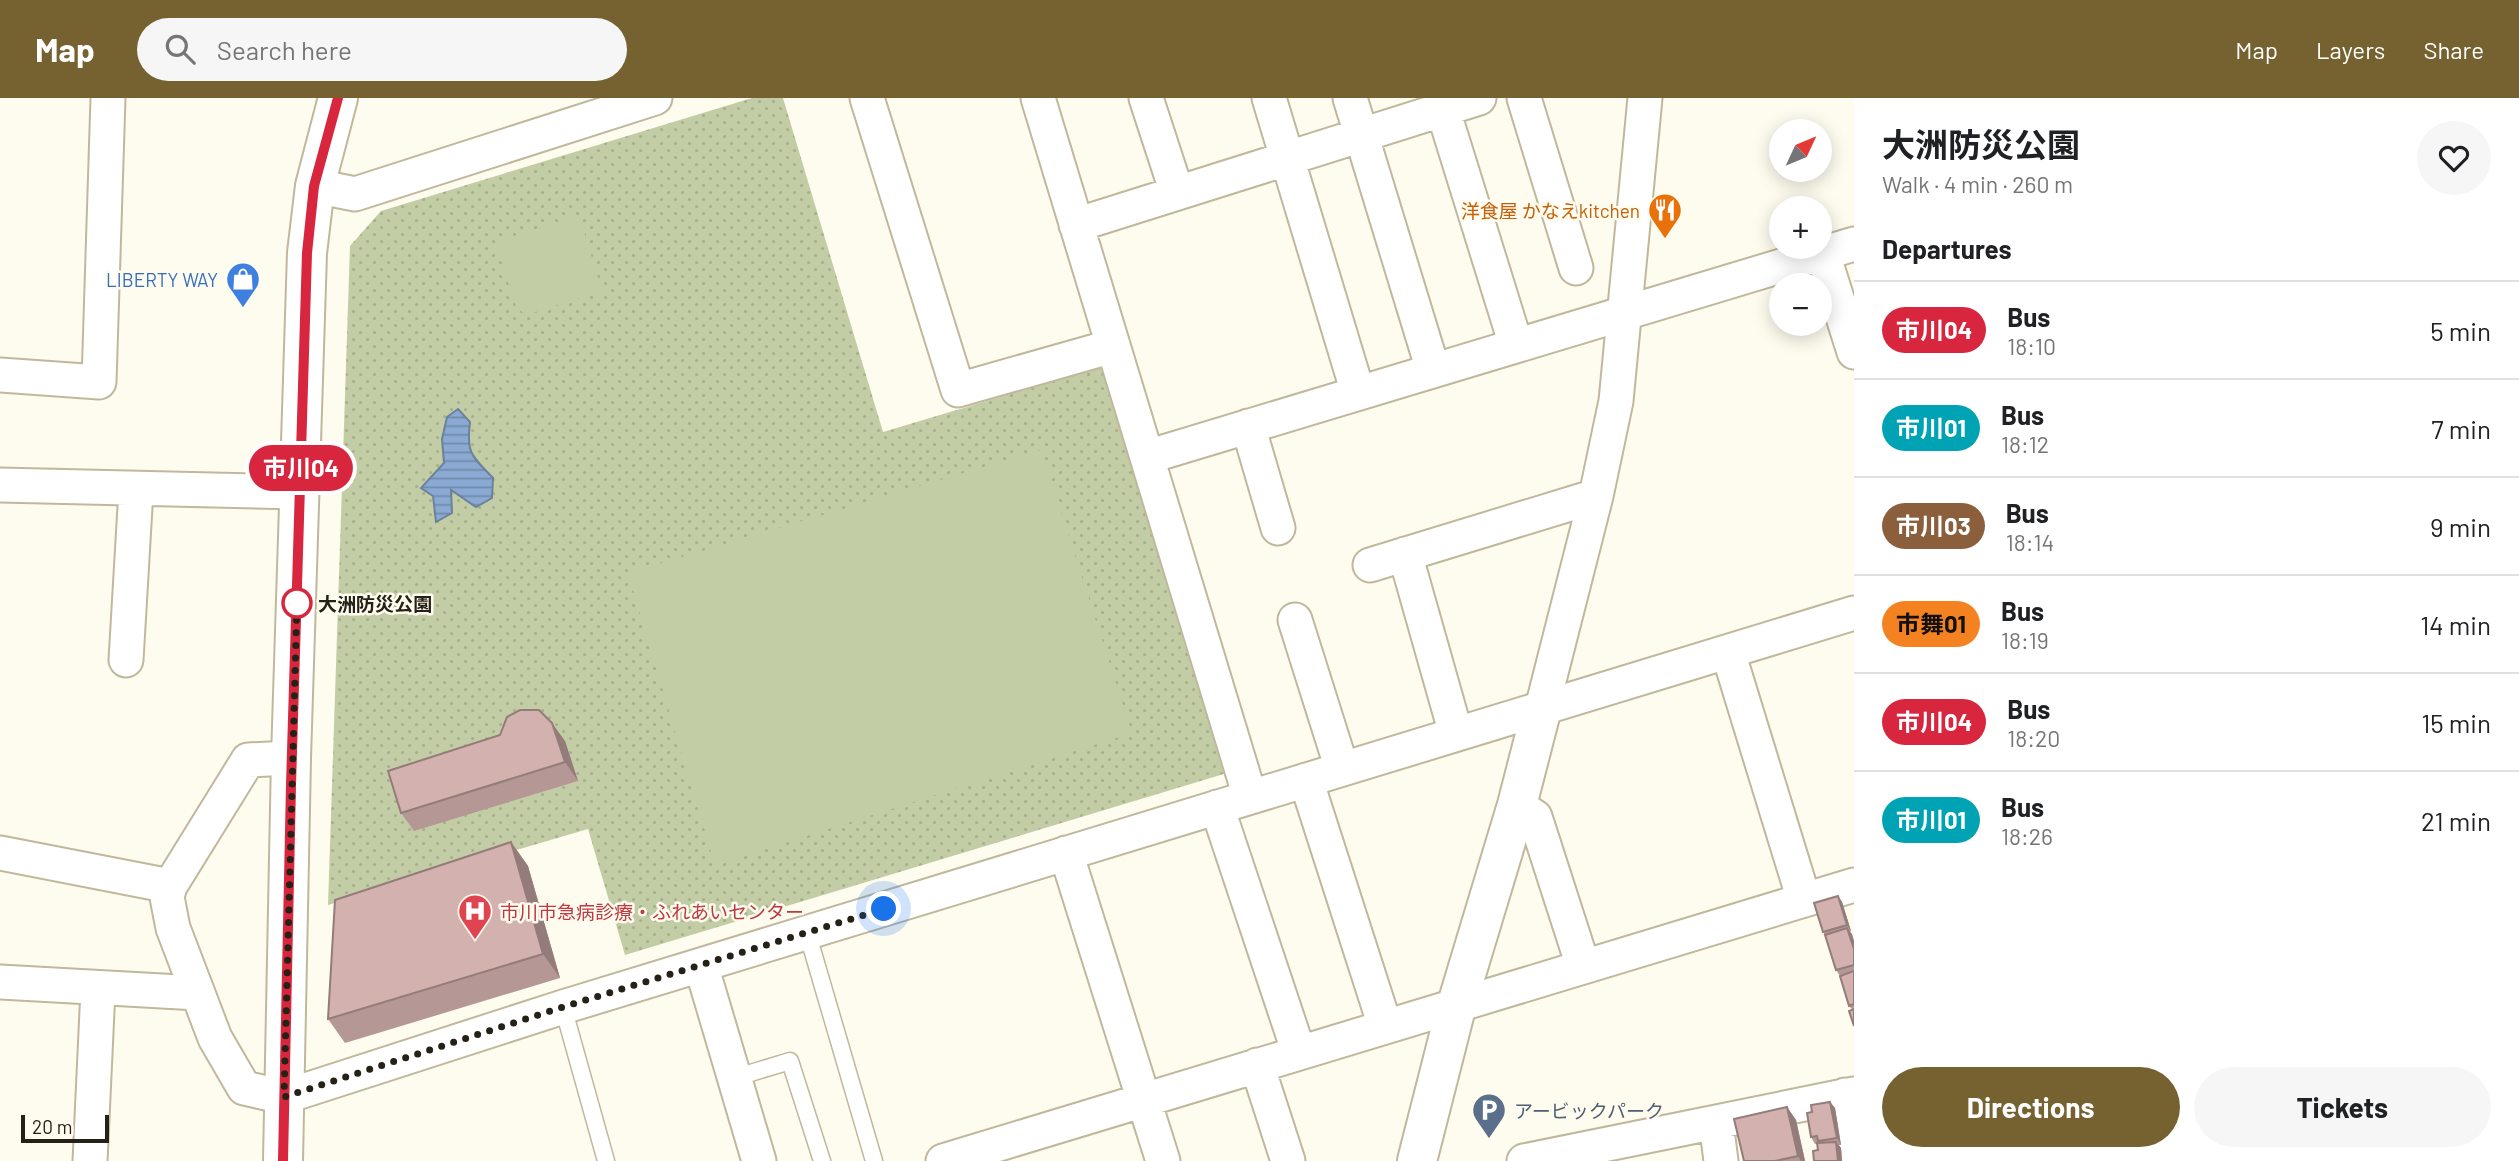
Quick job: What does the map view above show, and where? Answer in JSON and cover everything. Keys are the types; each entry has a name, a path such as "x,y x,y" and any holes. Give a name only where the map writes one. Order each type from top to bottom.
{"main road":[{"path":"283,1161 307,253 314,186 338,98"},
{"path":"1417,1161 1457,1004 1517,805 1542,708"}],"street":[{"path":"0,375 99,382 108,98"},
{"path":"314,186 355,194 605,106 655,98"},
{"path":"867,98 958,390 1113,346"},
{"path":"1038,98 1250,797"},
{"path":"1146,98 1177,193"},
{"path":"1269,98 1358,393"},
{"path":"1350,98 1433,370"},
{"path":"1076,225 1479,98"},
{"path":"1524,98 1576,268"},
{"path":"1542,708 1596,496 1616,401 1645,98"},
{"path":"1443,110 1516,345"},
{"path":"1147,457 1839,249 1854,352"},
{"path":"1248,426 1278,528"},
{"path":"0,485 300,492"},
{"path":"126,660 136,490"},
{"path":"1370,565 1596,496"},
{"path":"1405,554 1456,734"},
{"path":"292,758 248,760 170,886 167,897 173,928 215,1038 244,1088 284,1097 807,932 1728,652 1853,618"},
{"path":"1295,620 1342,769"},
{"path":"1728,652 1804,900"},
{"path":"1306,780 1385,1026"},
{"path":"1517,805 1535,817 1583,966"},
{"path":"1217,807 1299,1052"},
{"path":"0,853 170,886"},
{"path":"1066,853 1163,1161"},
{"path":"943,1161 1804,900 1852,892"},
{"path":"701,965 759,1161"},
{"path":"0,982 198,993"},
{"path":"90,1161 97,989"},
{"path":"1257,1065 1288,1161"},
{"path":"1524,1161 1850,1094 1854,1157"},
{"path":"1716,1122 1721,1161"}],"lane":[{"path":"807,932 874,1161"},
{"path":"563,1007 606,1161"},
{"path":"734,1078 790,1062 822,1161"}],"green space":[{"name":"大洲防災公園","path":"752,98 783,98 883,432 1101,367 1227,773 625,955 588,829 328,905 350,246 381,211"},
{"path":"579,215 602,291 526,315 516,307 495,242"},
{"path":"1041,450 1132,733 715,865 628,573"}],"water":[{"path":"458,409 470,422 469,441 472,454 493,478 492,498 476,507 451,490 452,513 436,522 433,496 421,488 444,463 442,439 447,417"}],"building":[{"path":"520,710 539,710 552,723 565,762 401,813 388,771 500,735 507,717"},
{"path":"511,842 543,954 328,1019 335,900"},
{"path":"1838,896 1847,925 1823,932 1814,903"},
{"path":"1847,928 1854,949 1854,965 1836,970 1825,935"},
{"path":"1854,971 1854,1004 1849,1006 1840,976"},
{"path":"1854,1009 1854,1026 1849,1011"},
{"path":"1830,1102 1837,1138 1818,1141 1817,1136 1811,1137 1807,1113 1812,1112 1811,1105"},
{"path":"1787,1107 1798,1156 1775,1161 1744,1161 1734,1119"},
{"path":"1836,1142 1838,1161 1814,1161 1813,1151 1818,1150 1817,1143"}],"bus line":[{"name":"市川04","path":"283,1161 307,253 314,186 338,98"}],"place":[{"name":"洋食屋 かなえkitchen","path":"1665,240"},
{"name":"LIBERTY WAY","path":"243,309"},
{"name":"大洲防災公園","path":"297,603"},
{"name":"市川市急病診療・ふれあいセンター","path":"475,941"},
{"name":"アービックパーク","path":"1489,1140"}],"route":[{"path":"297,603 297,599 284,1097 563,1007 884,909"}]}
